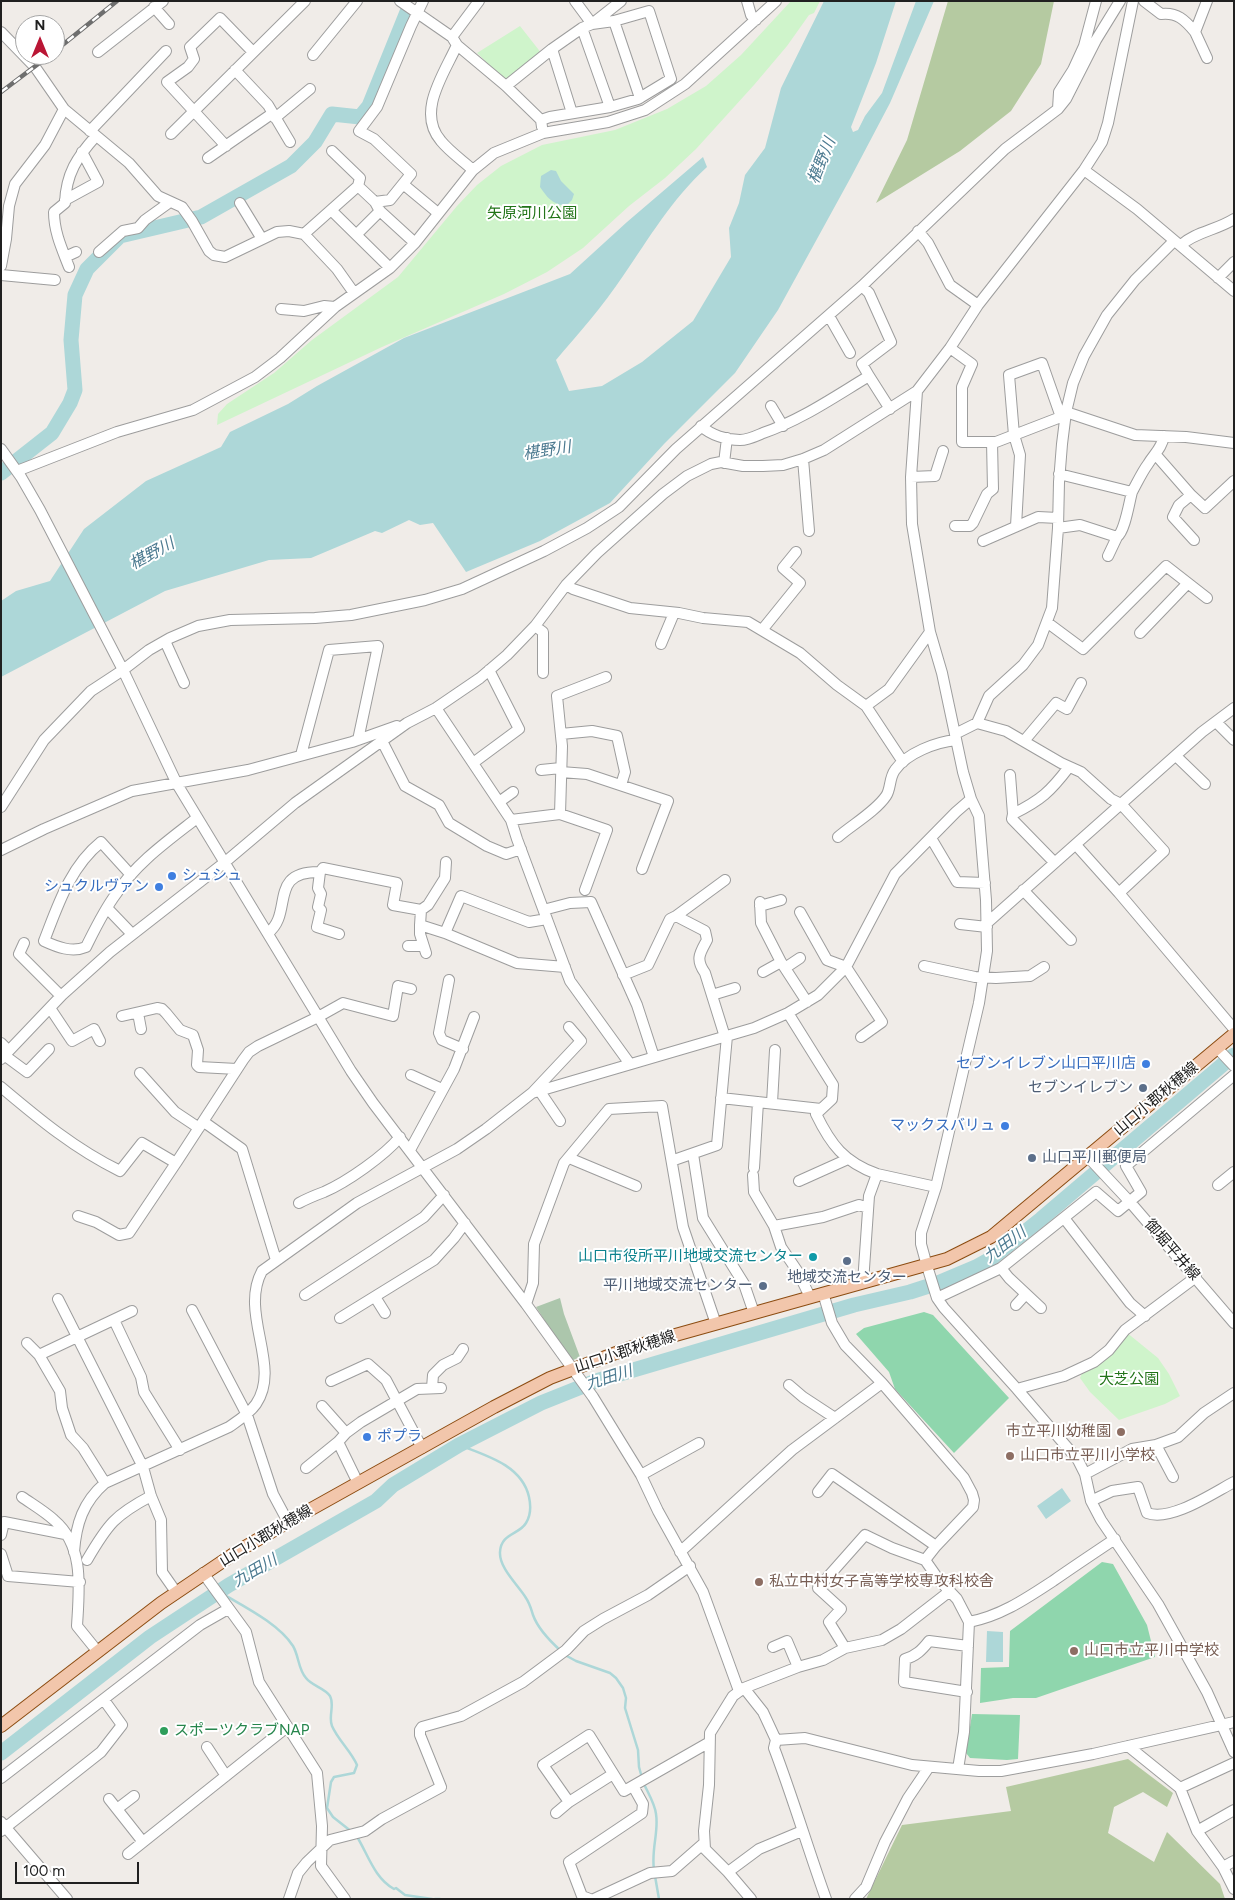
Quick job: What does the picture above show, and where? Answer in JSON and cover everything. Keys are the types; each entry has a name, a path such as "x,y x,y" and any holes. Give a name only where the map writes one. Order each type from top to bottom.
{"main road":[{"name":"山口小郡秋穂線","path":"1,1726 176,1592 206,1577 288,1522 502,1403 576,1373 629,1348 810,1297 824,1298 863,1283 928,1270 991,1237 1092,1161 1220,1051 1234,1034"}],"street":[{"path":"171,134 304,1"},
{"path":"312,55 357,1"},
{"path":"400,1 455,41 506,86 541,120 543,133"},
{"path":"357,234 378,207 390,200 411,174 374,139 359,131 377,107 422,1"},
{"path":"473,170 441,141 432,128 430,113 432,99 455,41 479,1"},
{"path":"575,1 592,24"},
{"path":"592,24 621,1"},
{"path":"747,1 751,15 756,20"},
{"path":"19,474 117,432 193,410 256,377 335,308 390,268 415,243 473,170 494,153 543,133 608,122 645,110 685,84 776,1"},
{"path":"1058,109 1059,92 1073,70 1084,46 1096,1"},
{"path":"1,807 44,740 91,691 122,667 165,641 198,626 230,620 315,618 351,615 425,600 462,589 544,551 587,528 619,507 701,426 862,286 1005,149 1058,109 1066,99 1092,48 1120,1"},
{"path":"1,850 132,791 248,770 358,740 407,723 436,708 489,670 536,626 566,584 597,553 663,494 698,470 712,464 724,463 743,466 782,465 803,459 824,450 917,392 950,348 978,305 1084,170 1102,142 1108,123 1134,1"},
{"path":"1144,1 1161,14 1170,13 1178,15 1195,32 1207,58"},
{"path":"1195,32 1208,1"},
{"path":"98,52 158,4 169,24"},
{"path":"506,86 552,49 582,28 649,11 671,79 640,98 541,120"},
{"path":"226,146 168,82 188,67 194,59 190,47 220,18 254,52"},
{"path":"614,21 640,98"},
{"path":"582,28 610,106"},
{"path":"1,32 35,67 64,109 129,163 158,196 182,207 209,251 214,255 225,257 277,232 289,231 304,234 337,270 354,294"},
{"path":"552,49 572,113"},
{"path":"70,267 54,224 54,212 65,203 65,186 75,162 93,134 166,51"},
{"path":"235,70 268,105 290,142"},
{"path":"208,158 310,89"},
{"path":"1,266 9,206 16,184 46,145 64,109"},
{"path":"304,234 358,186 360,178 332,151"},
{"path":"65,200 98,182 82,152"},
{"path":"1084,170 1137,209 1234,292"},
{"path":"403,184 438,213"},
{"path":"358,186 415,243"},
{"path":"99,252 123,231 138,228 145,220 170,202"},
{"path":"240,203 262,239"},
{"path":"330,210 357,234 390,268"},
{"path":"838,837 857,824 885,797 895,770 903,762 922,749 956,737 977,723 989,696 1031,656 1048,623 1052,608 1064,414 1084,356 1107,315 1135,280 1177,243 1225,225 1234,219"},
{"path":"918,231 928,243 950,285 978,305"},
{"path":"65,257 76,252"},
{"path":"1218,278 1234,262"},
{"path":"1,275 55,280"},
{"path":"862,286 869,294 891,342 862,364 890,409"},
{"path":"281,309 304,310 324,306 335,308"},
{"path":"829,316 850,353"},
{"path":"950,348 972,364 962,387 962,442 992,442 1064,414 1135,435 1186,437 1234,443"},
{"path":"1016,526 1020,455 1014,435 1009,374 1042,363 1064,414"},
{"path":"701,426 709,433 741,440 783,426 869,376"},
{"path":"917,392 911,477 912,524 930,632 942,673 971,799 979,816 987,925 987,951 979,1003 936,1187 921,1233 920,1244 937,1296 952,1318 1073,1453 1085,1474 1091,1500 1101,1520 1158,1604 1207,1692 1234,1752"},
{"path":"771,406 783,426"},
{"path":"1108,556 1123,528 1132,492 1149,462 1163,443 1164,436"},
{"path":"724,463 727,438"},
{"path":"955,526 970,526 987,494 993,489 992,442"},
{"path":"911,477 934,481 943,451"},
{"path":"2,452 19,474 122,667 177,784 318,1017 373,1103 526,1304 591,1394 641,1475 680,1552 704,1592 742,1689 763,1712 776,1740 774,1748 826,1899"},
{"path":"1156,455 1205,508 1234,481"},
{"path":"803,459 809,531"},
{"path":"1059,474 1132,492"},
{"path":"1191,495 1179,505 1173,517 1194,540"},
{"path":"983,541 1038,517 1058,523 1080,525 1117,537"},
{"path":"762,630 800,583 783,568 796,552"},
{"path":"1048,623 1083,649 1166,566 1207,598"},
{"path":"1140,633 1188,583"},
{"path":"566,584 573,589 630,608 748,622 800,653 837,685 866,706 903,762"},
{"path":"661,644 674,613"},
{"path":"536,626 543,632 543,673"},
{"path":"866,706 889,689 930,632"},
{"path":"165,641 184,683"},
{"path":"300,755 329,650 378,646 358,740"},
{"path":"473,763 520,730 489,670"},
{"path":"560,814 561,734 558,696 606,678"},
{"path":"1024,741 1056,703 1068,709 1081,682"},
{"path":"436,708 511,820 570,981 630,1064"},
{"path":"960,924 987,925 1022,890 1076,845 1202,732 1234,708"},
{"path":"1216,722 1234,740"},
{"path":"49,1049 30,1074 4,1052 61,996 132,934 224,863 295,803 407,723"},
{"path":"977,723 1006,731 1081,772 1111,799 1121,804 1164,851 1119,893"},
{"path":"561,734 592,731 617,736 625,772 621,785"},
{"path":"382,741 406,786 438,805 449,823 487,846 506,854 521,850"},
{"path":"1176,756 1205,784"},
{"path":"1014,814 1033,804 1052,789 1069,767"},
{"path":"541,770 561,770 587,774 668,801 642,869"},
{"path":"1010,775 1014,814 1012,820 1054,862"},
{"path":"499,802 513,792"},
{"path":"536,1092 754,1028 788,1013 818,995 846,967 895,874 971,799"},
{"path":"511,820 560,814 610,831 585,890"},
{"path":"131,875 101,842 70,877 44,941 58,948 79,950 86,947 116,893 131,875 197,818"},
{"path":"931,838 957,882 985,883"},
{"path":"1076,845 1234,1029"},
{"path":"339,934 316,931 321,910 318,907 321,894 318,888 320,872 323,868 397,883 393,904 421,910 428,905 445,878 446,862"},
{"path":"268,933 275,928 282,898 297,874 320,872"},
{"path":"623,975 648,965 670,919 724,880"},
{"path":"1022,890 1071,940"},
{"path":"445,933 461,896 529,922 542,921 547,909 570,903 591,902 637,1005 654,1058"},
{"path":"781,900 760,904 760,923 783,965 807,1002"},
{"path":"107,908 132,934"},
{"path":"408,946 424,949 420,934 421,910"},
{"path":"800,912 827,960 846,967 882,1022 861,1037"},
{"path":"674,1160 717,1145 726,1037 705,973 700,965 700,954 707,940 705,931 676,916"},
{"path":"420,925 445,933 517,963 565,968"},
{"path":"24,943 20,954 61,996"},
{"path":"763,972 800,958"},
{"path":"924,966 983,978 1030,976 1044,967"},
{"path":"449,980 439,1033 442,1040 463,1048"},
{"path":"78,1216 96,1222 119,1235 129,1233 250,1052 258,1046 344,1003 392,1016 394,986 411,989"},
{"path":"712,995 735,988"},
{"path":"50,1008 74,1044 94,1029 100,1040"},
{"path":"122,1016 157,1008 162,1009 180,1030 192,1035 198,1050 197,1065 199,1067 237,1070"},
{"path":"138,1013 141,1029"},
{"path":"788,1013 832,1085 832,1100 816,1114 827,1137 848,1160 861,1168 877,1174 936,1187"},
{"path":"410,1150 463,1048 474,1017"},
{"path":"98,1652 78,1626 80,1582 74,1552 75,1532 82,1512 97,1490 105,1483 229,1427 247,1415 260,1395 263,1376 261,1341 254,1312 256,1283 262,1272 357,1203 457,1149 536,1092 581,1041 570,1027"},
{"path":"772,1103 774,1050"},
{"path":"1220,1051 1234,1066"},
{"path":"140,1073 176,1112 242,1149 276,1260"},
{"path":"411,1075 442,1089"},
{"path":"937,1296 1001,1268 1096,1192 1118,1211 1141,1192 1126,1166 1234,1075"},
{"path":"1,1087 70,1143 96,1160 120,1171 142,1143 176,1164"},
{"path":"536,1092 560,1121"},
{"path":"721,1098 821,1109"},
{"path":"758,1102 753,1172 754,1192 774,1226 781,1247 798,1272 810,1297"},
{"path":"526,1304 533,1283 534,1244 564,1163 609,1109 662,1106 683,1227 716,1324"},
{"path":"300,1203 315,1194 324,1192 359,1171 389,1149 400,1137"},
{"path":"693,1154 703,1218 744,1284 754,1313"},
{"path":"568,1158 636,1186"},
{"path":"799,1181 848,1160"},
{"name":"御堀平井線","path":"1092,1161 1234,1322"},
{"path":"1218,1184 1234,1172"},
{"path":"863,1283 869,1196 877,1174"},
{"path":"306,1295 424,1217 444,1195"},
{"path":"774,1226 823,1217 859,1205 868,1208"},
{"path":"1064,1218 1130,1303 1145,1316"},
{"path":"340,1318 434,1260 465,1223"},
{"path":"1001,1268 1041,1308"},
{"path":"1017,1389 1064,1376 1094,1362 1109,1350 1125,1330 1196,1277"},
{"path":"1016,1305 1026,1294"},
{"path":"375,1297 385,1312"},
{"path":"824,1298 832,1323 845,1345 882,1383 964,1478 972,1493 973,1507 925,1560"},
{"path":"58,1299 143,1467 151,1496 161,1520 162,1572 176,1592"},
{"path":"192,1310 247,1415 273,1494 288,1522"},
{"path":"39,1356 132,1311"},
{"path":"114,1320 140,1378 144,1392 180,1450"},
{"path":"27,1342 39,1356 60,1391 62,1408 71,1435 83,1448 105,1483"},
{"path":"306,1468 338,1442 346,1433 375,1412 417,1389 437,1388 433,1375 443,1365 457,1358 463,1349"},
{"path":"331,1381 368,1364 386,1380 422,1448"},
{"path":"680,1552 792,1450 882,1383"},
{"path":"789,1385 803,1397 835,1418"},
{"path":"1085,1474 1132,1449 1156,1445 1178,1437 1204,1413 1234,1393"},
{"path":"322,1406 346,1433"},
{"path":"338,1442 358,1483"},
{"path":"641,1475 698,1443"},
{"path":"1156,1445 1173,1477"},
{"path":"818,1492 832,1474 936,1546"},
{"path":"1091,1500 1112,1491 1138,1487 1148,1513 1155,1516 1188,1507 1234,1482"},
{"path":"87,1560 100,1536 115,1518 128,1508 151,1496"},
{"path":"22,1497 55,1521 65,1534 74,1552"},
{"path":"1,1535 4,1522 65,1534"},
{"path":"845,1648 830,1622 841,1609 818,1588 865,1534 892,1548 925,1560 939,1580 957,1600 969,1622 964,1732 958,1769"},
{"path":"969,1622 1002,1612 1023,1600 1114,1539"},
{"path":"1,1554 8,1576 80,1582"},
{"path":"289,1899 298,1873 330,1840 365,1831 382,1819 441,1787 420,1735 422,1728 461,1716 523,1682 566,1650 584,1631 648,1595 690,1566"},
{"path":"206,1577 246,1632 259,1682 317,1773 322,1826 321,1866 345,1899"},
{"path":"751,1899 705,1849 704,1843 709,1785 708,1744 710,1733 724,1708 742,1689 823,1660 845,1648 882,1640 901,1629 950,1591"},
{"path":"1,1778 226,1607"},
{"path":"773,1647 787,1641 798,1668"},
{"path":"966,1692 904,1682 905,1659 913,1657 920,1652 929,1641 968,1646"},
{"path":"67,1899 33,1857 3,1827 101,1752 107,1745 122,1725 104,1700"},
{"path":"776,1740 805,1738 929,1767 1001,1771 1128,1746 1234,1722"},
{"path":"128,1854 287,1727"},
{"path":"569,1802 543,1764 589,1735 624,1792 708,1744"},
{"path":"1128,1746 1180,1788 1197,1831 1223,1867 1234,1889"},
{"path":"207,1747 226,1776"},
{"path":"1180,1788 1234,1763"},
{"path":"855,1899 866,1887 885,1842 908,1798 929,1767"},
{"path":"556,1813 569,1802 613,1774"},
{"path":"590,1899 582,1896 568,1862 642,1812 643,1804 633,1786"},
{"path":"117,1809 134,1796"},
{"path":"109,1799 143,1842"},
{"path":"1197,1831 1234,1810"},
{"path":"728,1872 758,1849 802,1831"},
{"path":"594,1899 650,1873 672,1871 704,1843"},
{"path":"1223,1867 1234,1861"}],"green space":[{"name":"矢原河川公園","path":"791,1 820,1 814,13 809,15 787,46 696,149 583,248 547,272 504,294 382,347 217,425 218,414 227,404 274,373 312,340 398,277 457,206 477,185 501,166 542,145 615,130 667,109 706,86 741,55"},
{"path":"948,1 1054,1 1041,64 1011,111 960,151 876,203 907,140"},
{"path":"520,26 542,54 505,80 477,53"},
{"path":"560,1298 580,1357 571,1361 536,1307"},
{"path":"924,1312 933,1315 1009,1398 954,1453 895,1389 889,1372 856,1334 864,1328"},
{"name":"大芝公園","path":"1126,1332 1158,1358 1169,1374 1180,1396 1165,1404 1119,1420 1090,1392 1080,1378 1084,1369"},
{"path":"1102,1562 1113,1564 1147,1625 1155,1657 1036,1698 1013,1698 980,1703 981,1668 1009,1667 1010,1631"},
{"path":"972,1714 1020,1715 1018,1759 970,1758 966,1753"},
{"path":"1128,1759 1173,1793 1167,1807 1143,1792 1114,1807 1108,1833 1154,1862 1167,1832 1220,1884 1225,1899 866,1899 902,1825 1011,1811 1006,1787"}],"water":[{"name":"椹野川","path":"824,1 896,1 876,63 851,127 853,132 858,130 865,116 882,93 916,1 934,1 890,103 778,310 735,373 664,444 610,503 540,541 466,572 433,523 420,525 409,520 382,533 375,531 311,558 269,560 165,591 1,677 1,601 16,591 50,581 84,529 146,481 221,447 230,432 288,404 404,338 570,274 703,157 707,167 682,192 607,298 556,360 569,391 602,386 642,362 693,321 731,257 729,228 739,203 745,175 765,148 781,88"},
{"path":"551,170 556,171 561,181 574,194 572,200 567,205 554,202 540,187 541,176"},
{"path":"1062,1488 1071,1501 1046,1519 1037,1506"},
{"path":"987,1631 1003,1632 1003,1662 986,1662"}],"waterway":[{"path":"1,473 52,433 70,403 75,390 71,340 75,295 87,269 120,236 201,217 291,166 315,142 332,114 360,117 369,106 407,12"},
{"name":"九田川","path":"1,1753 150,1637 229,1585 376,1501 393,1485 459,1445 541,1403 596,1381 854,1305 910,1292 938,1283 992,1258 1041,1219 1234,1055"},
{"path":"459,1445 491,1457 511,1469 525,1486 530,1504 529,1517 523,1527 504,1541 501,1546 501,1558 506,1570 527,1600 541,1630 561,1651"},
{"path":"223,1594 279,1630 293,1646 301,1671 306,1678 330,1696 332,1703 332,1726 357,1765 354,1773 334,1777 331,1782 327,1808 333,1817 352,1832"},
{"path":"565,1655 610,1673 623,1688 626,1698 625,1708 638,1750 642,1778"},
{"path":"644,1784 653,1802 657,1821 653,1855 654,1870"},
{"path":"356,1835 381,1879 405,1895 432,1899"},
{"path":"655,1876 659,1899"},
{"path":"435,1899 440,1899"}],"railway":[{"path":"65,43 117,1"},
{"path":"1,92 37,65"}],"place":[{"name":"シュシュ","path":"172,876"},
{"name":"シュクルヴァン","path":"159,887"},
{"name":"セブンイレブン山口平川店","path":"1146,1064"},
{"name":"セブンイレブン","path":"1143,1088"},
{"name":"マックスバリュ","path":"1005,1126"},
{"name":"山口平川郵便局","path":"1032,1158"},
{"name":"山口市役所平川地域交流センター","path":"813,1257"},
{"name":"地域交流センター","path":"847,1261"},
{"name":"平川地域交流センター","path":"763,1286"},
{"name":"市立平川幼稚園","path":"1121,1432"},
{"name":"ポプラ","path":"367,1437"},
{"name":"山口市立平川小学校","path":"1010,1456"},
{"name":"私立中村女子高等学校専攻科校舎","path":"759,1582"},
{"name":"山口市立平川中学校","path":"1074,1651"},
{"name":"スポーツクラブNAP","path":"164,1731"}]}
